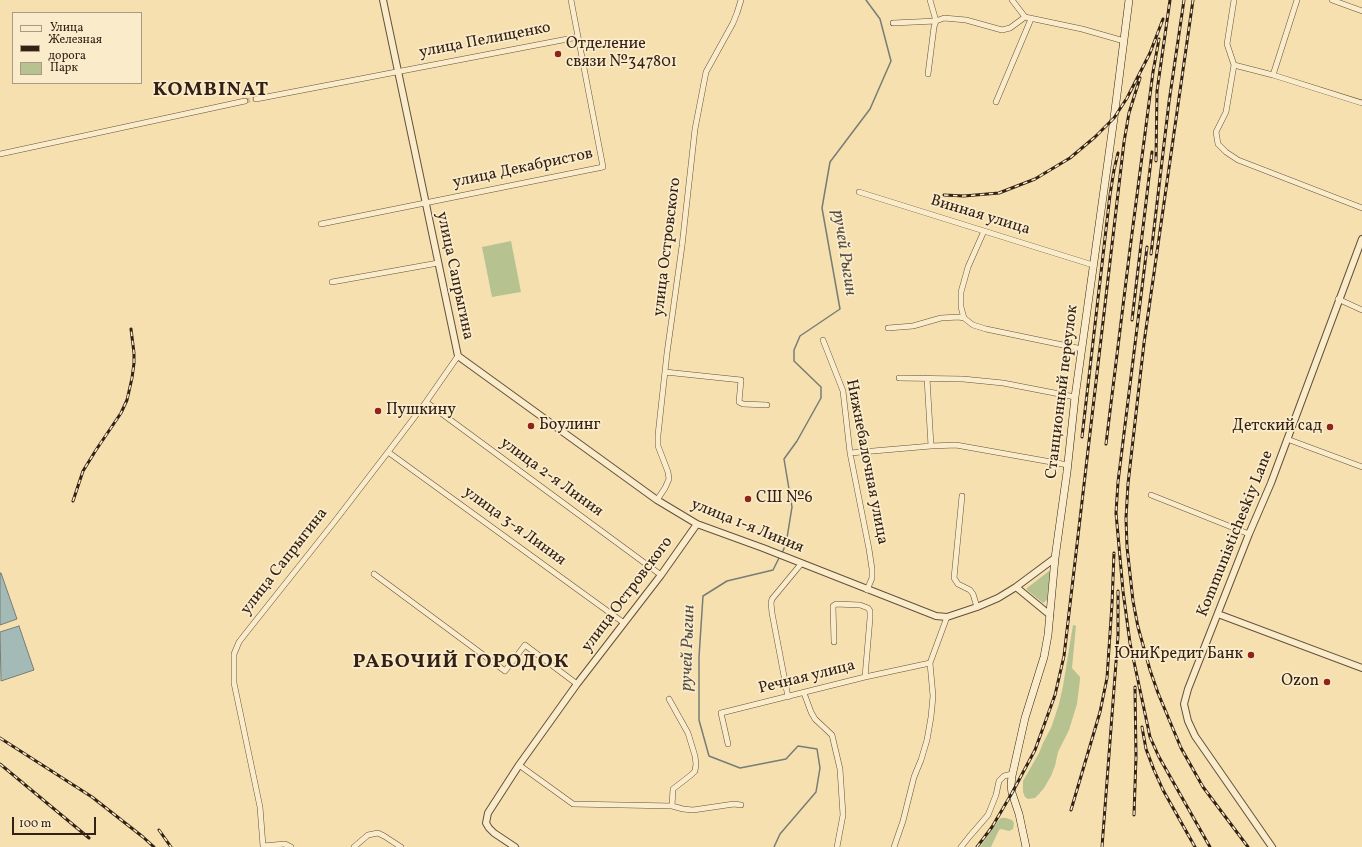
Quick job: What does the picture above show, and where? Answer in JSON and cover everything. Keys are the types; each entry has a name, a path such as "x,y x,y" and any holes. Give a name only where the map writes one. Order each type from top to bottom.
{"main road":[{"name":"Станционный переулок","path":"1026,847 1020,814 1011,785 1012,774 1025,718 1044,657 1075,397 1129,0"}],"street":[{"name":"улица Сапрыгина","path":"291,847 285,844 263,846 260,807 234,683 234,654 239,642 388,452 426,402 458,356 383,0"},
{"name":"улица Декабристов","path":"425,203 603,167 571,0"},
{"name":"улица Островского","path":"657,500 669,479 657,441 695,129 706,72 738,13 741,0"},
{"path":"928,74 936,21 930,0"},
{"path":"1012,0 1025,17 1082,29 1124,41"},
{"path":"1234,0 1227,44 1234,65 1226,112 1216,132 1218,144 1226,152 1238,160 1362,208"},
{"path":"1273,75 1297,0"},
{"path":"1332,0 1362,11"},
{"path":"893,23 936,21 944,18 966,20 1002,30 1010,28 1025,17"},
{"path":"996,102 1031,19"},
{"name":"улица Пелищенко","path":"256,99 578,37"},
{"path":"1234,65 1273,75 1362,103"},
{"path":"0,154 245,101"},
{"name":"Винная улица","path":"858,192 1093,265"},
{"path":"321,224 425,203"},
{"path":"964,318 961,307 961,292 968,267 984,231"},
{"name":"Kommunisticheskiy Lane","path":"1272,847 1195,736 1188,721 1184,704 1188,689 1249,534 1271,483 1362,239"},
{"path":"332,282 438,263"},
{"path":"1338,300 1362,310"},
{"path":"888,328 917,325 947,317 964,318 973,325 986,329 1082,349"},
{"name":"Нижнебалочная улица","path":"823,340 843,390 850,453 868,541 872,569 872,578 867,590"},
{"name":"улица 1-я Линия","path":"458,356 657,500 697,524 763,548 936,616 947,617"},
{"path":"665,372 742,380 739,402 743,404 767,405"},
{"path":"899,378 963,379 1003,383 1075,397"},
{"path":"927,378 931,446"},
{"name":"улица 2-я Линия","path":"426,402 661,575"},
{"path":"1287,439 1362,467"},
{"path":"850,453 956,445 1068,465"},
{"name":"улица 3-я Линия","path":"388,452 624,623"},
{"path":"1151,495 1249,534"},
{"path":"962,496 954,578 958,584 970,590 973,594 977,607"},
{"name":"улица Островского","path":"515,847 494,833 486,823 488,813 519,765 577,684 661,575 697,524"},
{"path":"894,847 903,820 914,777 927,740 933,696 930,663 947,617 998,598 1016,587 1055,558"},
{"path":"788,697 771,603 772,599 801,564"},
{"path":"374,574 506,671 525,645 577,684"},
{"path":"1016,587 1050,615"},
{"path":"834,642 833,606 836,604 848,604 860,605 868,608 870,611 870,618 865,676"},
{"path":"1218,614 1362,668"},
{"name":"Речная улица","path":"728,744 721,713 804,693 865,676 930,663"},
{"path":"804,693 815,719 832,735 840,769 843,815 837,847"},
{"path":"669,699 688,733 696,764 695,771 673,789 672,806"},
{"path":"519,765 573,804 672,806 693,810 734,804 741,805"},
{"path":"962,847 968,837 988,815 996,795 999,781 1004,776 1012,774"},
{"path":"354,847 368,835 378,833 401,847"}],"green space":[{"path":"511,241 521,292 492,297 482,247"},
{"path":"1049,571 1047,600 1043,603 1027,590 1027,588"},
{"path":"1073,625 1076,626 1072,668 1080,677 1077,704 1069,730 1058,752 1051,776 1044,788 1035,798 1028,799 1025,797 1023,792 1023,781 1051,728 1059,704"},
{"path":"1001,818 1012,820 1014,823 1013,829 1009,831 999,830 991,847 980,847 998,821"}],"water":[{"path":"0,573 17,619 0,625"},
{"path":"19,626 34,670 1,681 0,632"}],"waterway":[{"name":"ручей Рыгин","path":"782,553 786,544 792,507 784,459 797,441 821,398 821,387 794,361 794,350 800,336 840,309 822,208 830,162 870,109 891,61 880,19 866,0"},
{"name":"ручей Рыгин","path":"774,847 780,834 816,792 820,768 817,749 798,746 786,759 740,768 709,756 699,720 699,657 703,596 727,581 773,570 780,556"}],"tunnel":[{"path":"245,101 256,99"}],"railway":[{"path":"1156,161 1157,91 1170,0"},
{"path":"1151,254 1169,102 1184,0"},
{"path":"1193,0 1144,343 1128,484 1126,518 1127,547 1133,601 1138,627 1158,693 1181,748 1203,787 1248,847"},
{"path":"944,195 964,196 999,193 1035,179 1070,158 1095,137 1114,118 1127,98 1150,53 1163,19"},
{"path":"1106,444 1153,72 1159,39"},
{"path":"977,847 992,827 1035,750 1055,695 1064,656 1124,142 1129,113 1140,78"},
{"path":"1132,320 1152,152"},
{"path":"1082,437 1110,195 1118,153"},
{"path":"1147,247 1118,482 1116,513 1123,591 1130,643 1150,737 1159,757 1210,847"},
{"path":"73,501 83,471 121,413 127,400 134,363 131,329"},
{"path":"1071,810 1100,712 1107,678 1114,553"},
{"path":"1102,847 1118,636 1118,591"},
{"path":"1134,815 1136,757 1135,687"},
{"path":"1142,727 1146,749 1154,770 1163,790 1195,847"},
{"path":"0,738 92,797 154,847"},
{"path":"0,764 89,838"},
{"path":"159,830 171,847"}],"place":[{"name":"Отделение связи №347801","path":"558,54"},
{"name":"Пушкину","path":"378,411"},
{"name":"Боулинг","path":"531,426"},
{"name":"Детский сад","path":"1330,427"},
{"name":"СШ №6","path":"748,499"},
{"name":"ЮниКредит Банк","path":"1251,655"},
{"name":"Ozon","path":"1327,682"}],"district":[{"name":"KOMBINAT","path":"211,91"},
{"name":"РАБОЧИЙ ГОРОДОК","path":"461,663"}]}
